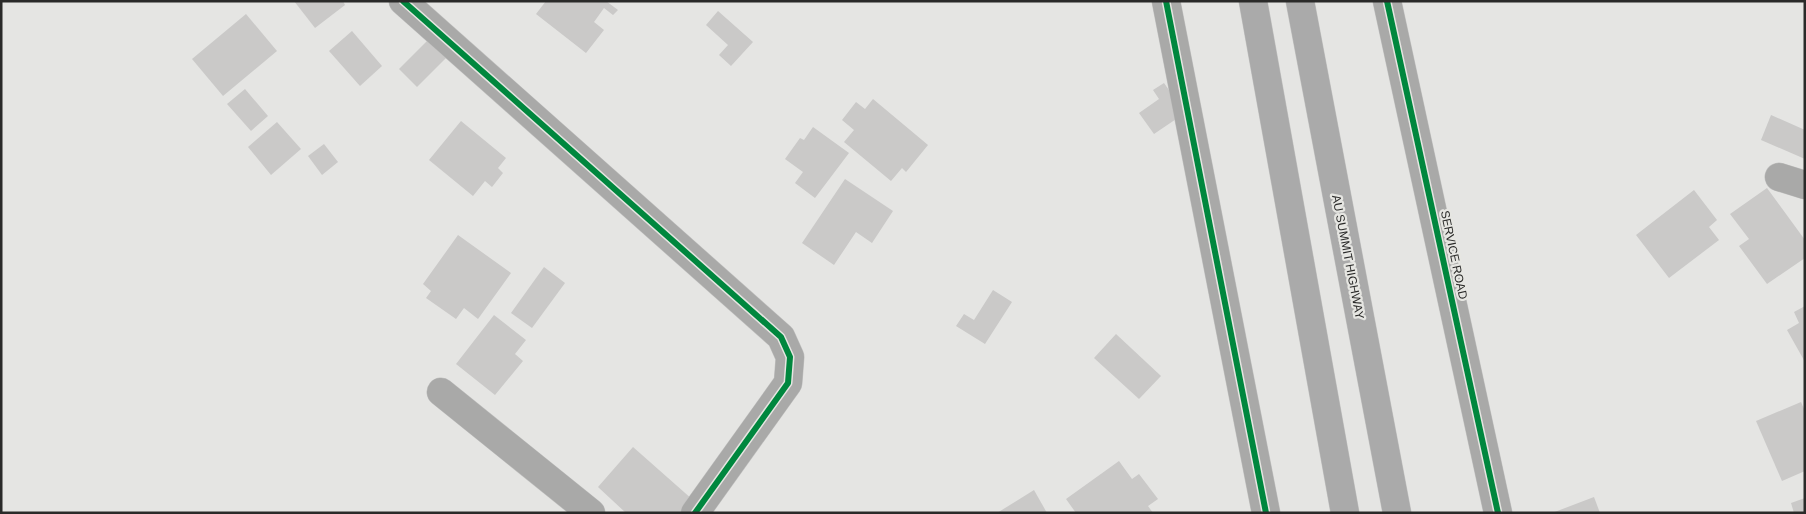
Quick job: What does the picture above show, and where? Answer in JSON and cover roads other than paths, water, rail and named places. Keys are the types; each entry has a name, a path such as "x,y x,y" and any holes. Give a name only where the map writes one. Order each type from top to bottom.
{"main road":[{"path":"1253,1 1346,513"},
{"name":"AU SUMMIT HIGHWAY","path":"1300,1 1397,513"}],"street":[{"path":"403,1 781,337 790,357 788,382 695,513"},
{"path":"1166,1 1266,513"},
{"name":"SERVICE ROAD","path":"1387,1 1498,513"},
{"path":"1779,177 1805,185"},
{"path":"441,392 591,513"}]}
